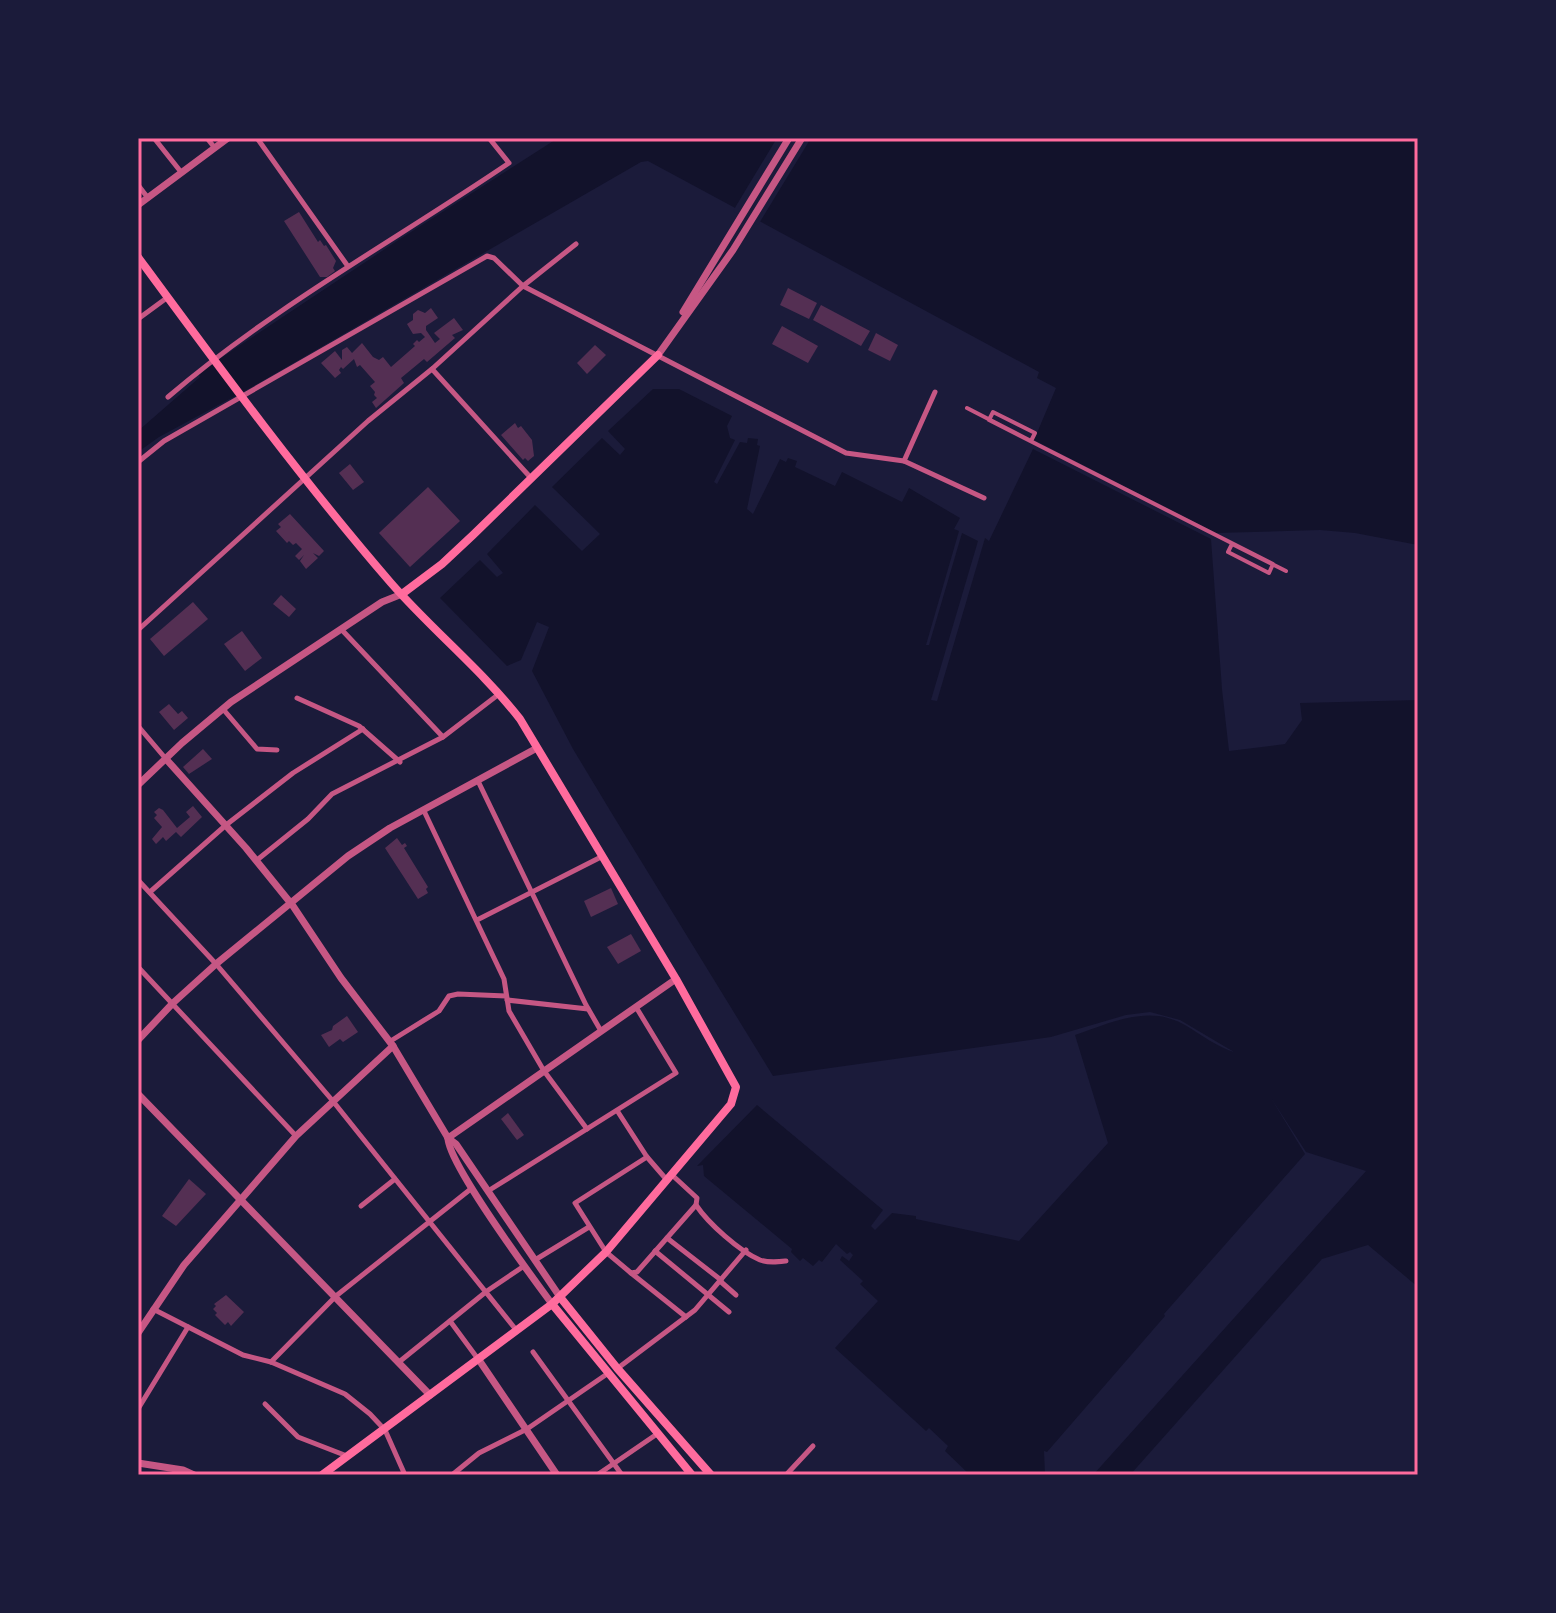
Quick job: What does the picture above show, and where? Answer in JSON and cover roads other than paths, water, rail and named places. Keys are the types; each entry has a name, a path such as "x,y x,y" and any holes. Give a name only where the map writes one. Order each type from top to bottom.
{"main road":[{"path":"138,257 305,478 402,594 500,693 520,719 735,1082 736,1091 731,1104 606,1252 560,1297 322,1475"},
{"path":"402,594 442,564 658,355"},
{"path":"560,1297 617,1368 711,1475"},
{"path":"552,1304 692,1475"}],"street":[{"path":"154,138 181,172"},
{"path":"207,138 214,147"},
{"path":"138,205 228,138"},
{"path":"257,138 347,265"},
{"path":"168,397 213,358 347,265 509,163 489,138"},
{"path":"658,355 789,138"},
{"path":"658,355 733,250 802,138"},
{"path":"138,185 148,198"},
{"path":"138,630 368,421 576,244"},
{"path":"138,462 164,441 487,256 494,258 523,286 846,453 904,461 984,498"},
{"path":"138,319 168,297"},
{"path":"432,369 531,479"},
{"path":"904,461 935,392"},
{"path":"967,408 1031,441 1035,433 993,412 989,420 1273,564 1269,573 1228,552 1232,544 1272,565 1286,571"},
{"path":"138,785 223,709 382,602 402,594"},
{"path":"341,629 443,737"},
{"path":"257,860 308,819 332,794 400,762 443,737 500,693"},
{"path":"297,698 363,729 400,762"},
{"path":"223,709 257,749 277,750"},
{"path":"138,726 257,860 290,902 341,978 391,1044 448,1138 456,1144 560,1297"},
{"path":"150,892 226,825 293,773 363,729"},
{"path":"138,1040 216,964 348,856 390,828 537,748"},
{"path":"478,781 601,1031"},
{"path":"424,811 504,979 509,1011 544,1071 587,1129"},
{"path":"477,920 603,856"},
{"path":"138,880 216,964 332,1100 518,1331"},
{"path":"138,967 296,1136"},
{"path":"448,1138 676,979"},
{"path":"138,1333 184,1265 296,1136 391,1044 439,1011 449,996 507,998 588,1009"},
{"path":"488,1191 676,1073 636,1007"},
{"path":"138,1094 430,1395"},
{"path":"618,1112 647,1157 697,1198 696,1205 667,1238 637,1272 631,1273"},
{"path":"448,1138 448,1148 472,1187 552,1304"},
{"path":"647,1157 575,1203 606,1252 686,1317"},
{"path":"361,1206 395,1179"},
{"path":"271,1362 336,1296 472,1187"},
{"path":"696,1205 706,1220 762,1261 786,1261"},
{"path":"535,1260 589,1227"},
{"path":"667,1238 736,1295"},
{"path":"617,1368 686,1317 746,1250"},
{"path":"655,1251 729,1312"},
{"path":"399,1362 487,1291 525,1266"},
{"path":"153,1309 243,1355 271,1362 345,1394 385,1430 405,1475"},
{"path":"450,1321 557,1475"},
{"path":"138,1409 188,1327"},
{"path":"533,1352 622,1475"},
{"path":"452,1475 479,1453 527,1429 607,1374"},
{"path":"265,1404 298,1437 348,1456"},
{"path":"597,1475 658,1434"},
{"path":"786,1475 813,1446"},
{"path":"138,1463 183,1470 194,1475"}]}
